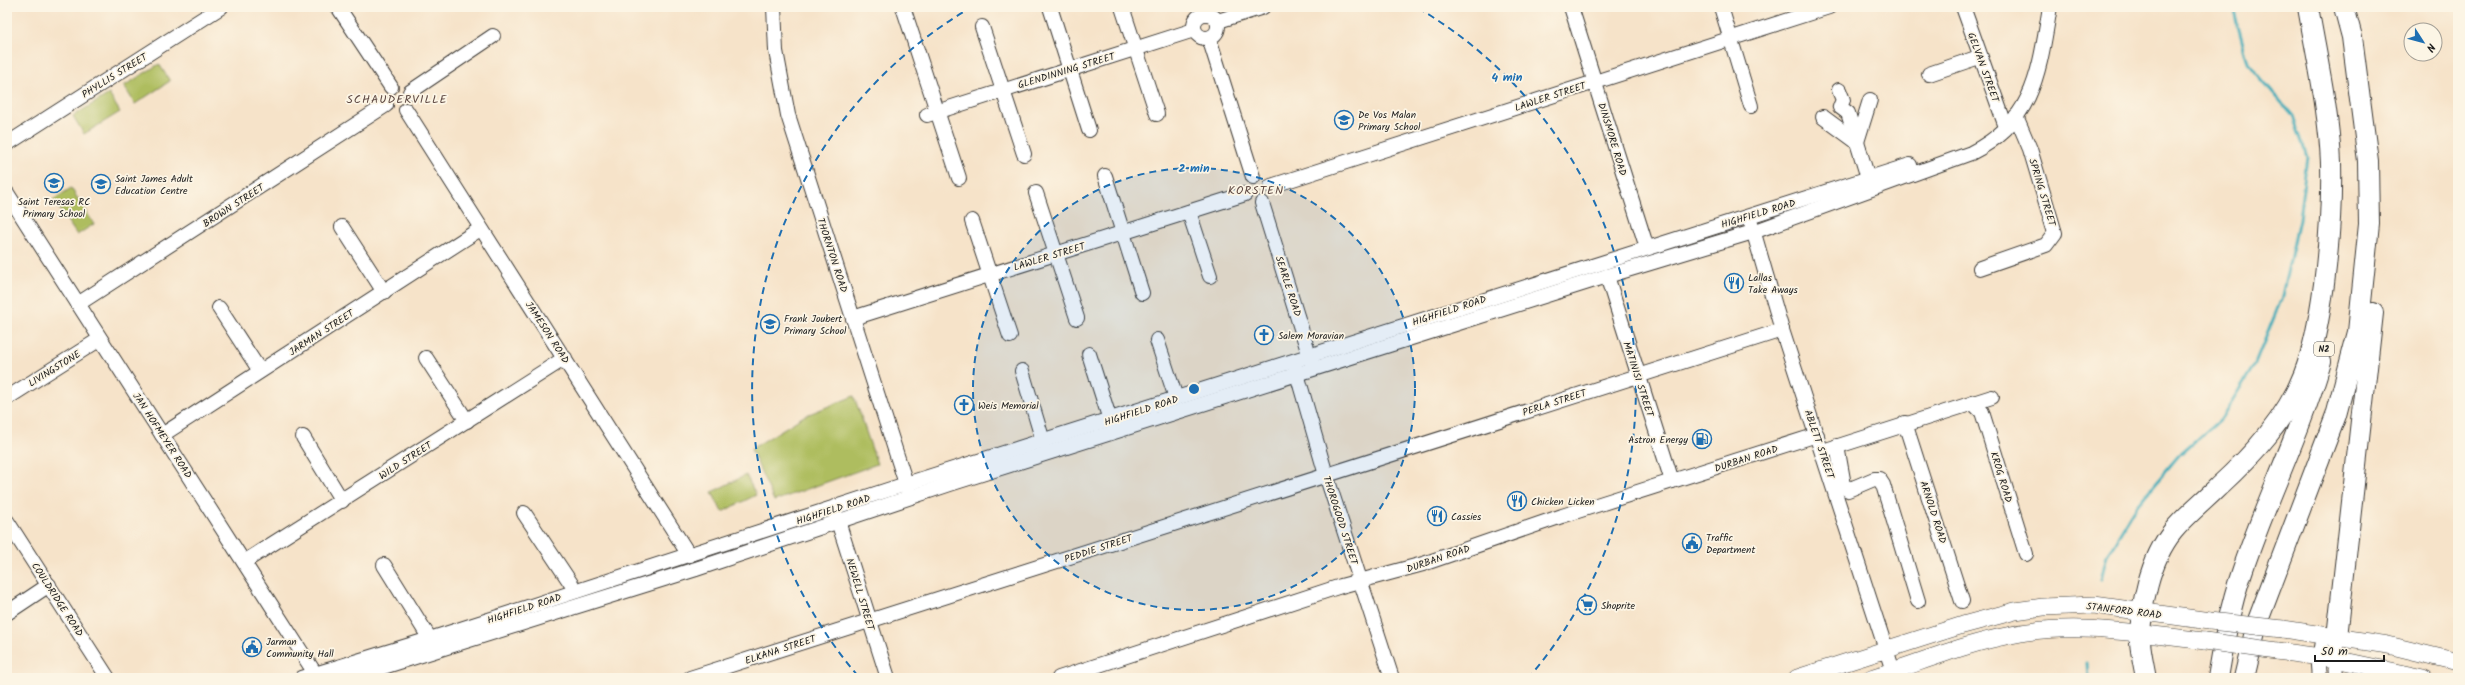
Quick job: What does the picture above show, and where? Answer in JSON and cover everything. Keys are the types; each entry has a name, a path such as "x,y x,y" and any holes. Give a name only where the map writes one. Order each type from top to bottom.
{"highway":[{"path":"2146,678 2141,634 2145,597 2162,548 2174,530 2224,483 2269,433 2295,395 2304,373 2313,343 2328,253 2331,203 2331,162 2326,110 2308,7"},
{"name":"N2","path":"2218,678 2229,616 2242,571 2309,402 2334,303 2343,205 2341,162 2334,108 2313,7"},
{"path":"2330,636 2371,335 2378,226 2375,164 2352,37 2344,7"},
{"path":"2244,678 2257,623 2336,415 2358,332 2369,224 2368,161 2352,37"}],"main road":[{"name":"STANFORD ROAD","path":"1797,678 1885,649 1992,617 2043,607 2094,605 2388,645 2458,662"},
{"path":"1871,678 2011,634 2053,630 2141,634 2204,641 2327,658 2424,678"}],"street":[{"name":"PHYLLIS STREET","path":"7,144 221,7"},
{"path":"338,7 391,87"},
{"name":"THORNTON ROAD","path":"774,7 776,51 788,115 911,499"},
{"path":"903,7 932,113 959,178"},
{"path":"1050,7 1068,69 1090,130"},
{"path":"1122,7 1157,114"},
{"path":"1218,21 1263,7"},
{"name":"DINSMORE ROAD","path":"1571,7 1647,248"},
{"path":"1721,7 1751,106"},
{"name":"LAWLER STREET","path":"1271,186 1730,38 1793,12 1829,7"},
{"name":"GELVAN STREET","path":"1963,7 2003,130"},
{"path":"2003,130 2016,116 2033,88 2040,67 2050,7"},
{"path":"1200,11 1211,14 1218,21 1217,32 1209,38 1199,37 1194,30 1195,20 1200,11"},
{"path":"982,27 1004,89 1024,154"},
{"name":"GLENDINNING STREET","path":"932,113 1194,30"},
{"path":"410,92 493,36"},
{"path":"1209,38 1253,177"},
{"path":"1929,74 1979,57"},
{"path":"391,87 404,87 410,92 411,100 406,110 397,112 386,105 385,97 391,87"},
{"path":"1857,142 1870,100"},
{"path":"1843,101 1868,178"},
{"name":"BROWN STREET","path":"78,304 386,105"},
{"name":"JAMESON ROAD","path":"406,110 480,229 689,555"},
{"name":"SPRING STREET","path":"1980,268 2046,245 2055,232 2030,150 2016,116"},
{"path":"1823,117 1857,142"},
{"name":"HIGHFIELD ROAD","path":"312,677 384,666 430,639 834,509 906,484 1968,147 2003,130"},
{"name":"HIGHFIELD ROAD","path":"348,678 911,499 1296,374 1607,276 1753,232 1960,157 1984,146 2003,130"},
{"path":"1104,176 1142,293"},
{"path":"1253,177 1264,178 1271,186 1270,196 1262,202 1252,202 1245,194 1247,182 1253,177"},
{"name":"JAN HOFMEYER ROAD","path":"7,193 244,562 312,677"},
{"path":"1036,193 1077,318"},
{"name":"LAWLER STREET","path":"853,318 1245,194"},
{"name":"SEARLE ROAD","path":"1262,202 1311,355 1313,369"},
{"path":"1189,212 1210,276"},
{"name":"ABLETT STREET","path":"1750,217 1753,232 1782,330 1816,435 1823,451 1893,671"},
{"path":"972,221 1010,336"},
{"path":"342,228 384,292"},
{"name":"JARMAN STREET","path":"162,435 480,229"},
{"name":"MATINISI STREET","path":"1607,276 1672,481"},
{"path":"219,308 260,371"},
{"name":"PERLA STREET","path":"1326,475 1782,330"},
{"name":"LIVINGSTONE","path":"7,398 100,339"},
{"path":"1361,339 1367,352"},
{"path":"1157,340 1176,398"},
{"path":"1089,354 1110,420"},
{"path":"426,358 467,421"},
{"name":"WILD STREET","path":"244,562 342,501 564,358"},
{"name":"THOROGOOD STREET","path":"1293,361 1326,475 1392,678"},
{"path":"1022,371 1043,441"},
{"path":"1823,451 1905,423 1992,397"},
{"name":"KROG ROAD","path":"1972,403 1982,412 2026,554"},
{"name":"ARNOLD ROAD","path":"1905,423 1962,601"},
{"name":"DURBAN ROAD","path":"1059,678 1361,580 1423,564 1474,545 1816,435"},
{"path":"303,437 342,501"},
{"path":"1837,446 1844,485 1848,490 1874,479 1879,479 1883,485 1918,601"},
{"name":"PEDDIE STREET","path":"869,620 1326,475"},
{"name":"NEWELL STREET","path":"834,509 888,678"},
{"path":"524,513 576,591"},
{"name":"COULDRIDGE ROAD","path":"7,521 108,678"},
{"path":"384,565 430,639"},
{"path":"7,613 49,585"},
{"name":"ELKANA STREET","path":"690,678 869,620"},
{"path":"2319,678 2327,658 2330,636"},
{"path":"2327,658 2336,678"}],"green space":[{"path":"159,64 170,81 135,104 124,86"},
{"path":"109,94 120,112 84,134 73,116"},
{"path":"71,188 94,224 77,235 53,200"},
{"path":"854,396 877,464 774,501 751,449 804,416"},
{"path":"746,475 756,495 722,512 712,492"}],"waterway":[{"path":"2101,579 2107,555 2138,504 2180,454 2222,417 2255,364 2281,300 2299,220 2307,157 2293,116 2248,63 2233,7"},
{"path":"2087,663 2088,678"}],"place":[{"name":"De Vos Malan Primary School","path":"1344,120"},
{"name":"Saint Teresas RC Primary School","path":"54,183"},
{"name":"Saint James Adult Education Centre","path":"101,184"},
{"name":"Lallas Take Aways","path":"1734,283"},
{"name":"Frank Joubert Primary School","path":"770,324"},
{"name":"Salem Moravian","path":"1264,335"},
{"name":"Weis Memorial","path":"964,405"},
{"name":"Astron Energy","path":"1702,439"},
{"name":"Chicken Licken","path":"1517,501"},
{"name":"Cassies","path":"1437,516"},
{"name":"Traffic Department","path":"1692,543"},
{"name":"Shoprite","path":"1587,605"},
{"name":"Jarman Community Hall","path":"252,647"}],"district":[{"name":"SCHAUDERVILLE","path":"397,99"},
{"name":"KORSTEN","path":"1256,190"}]}
